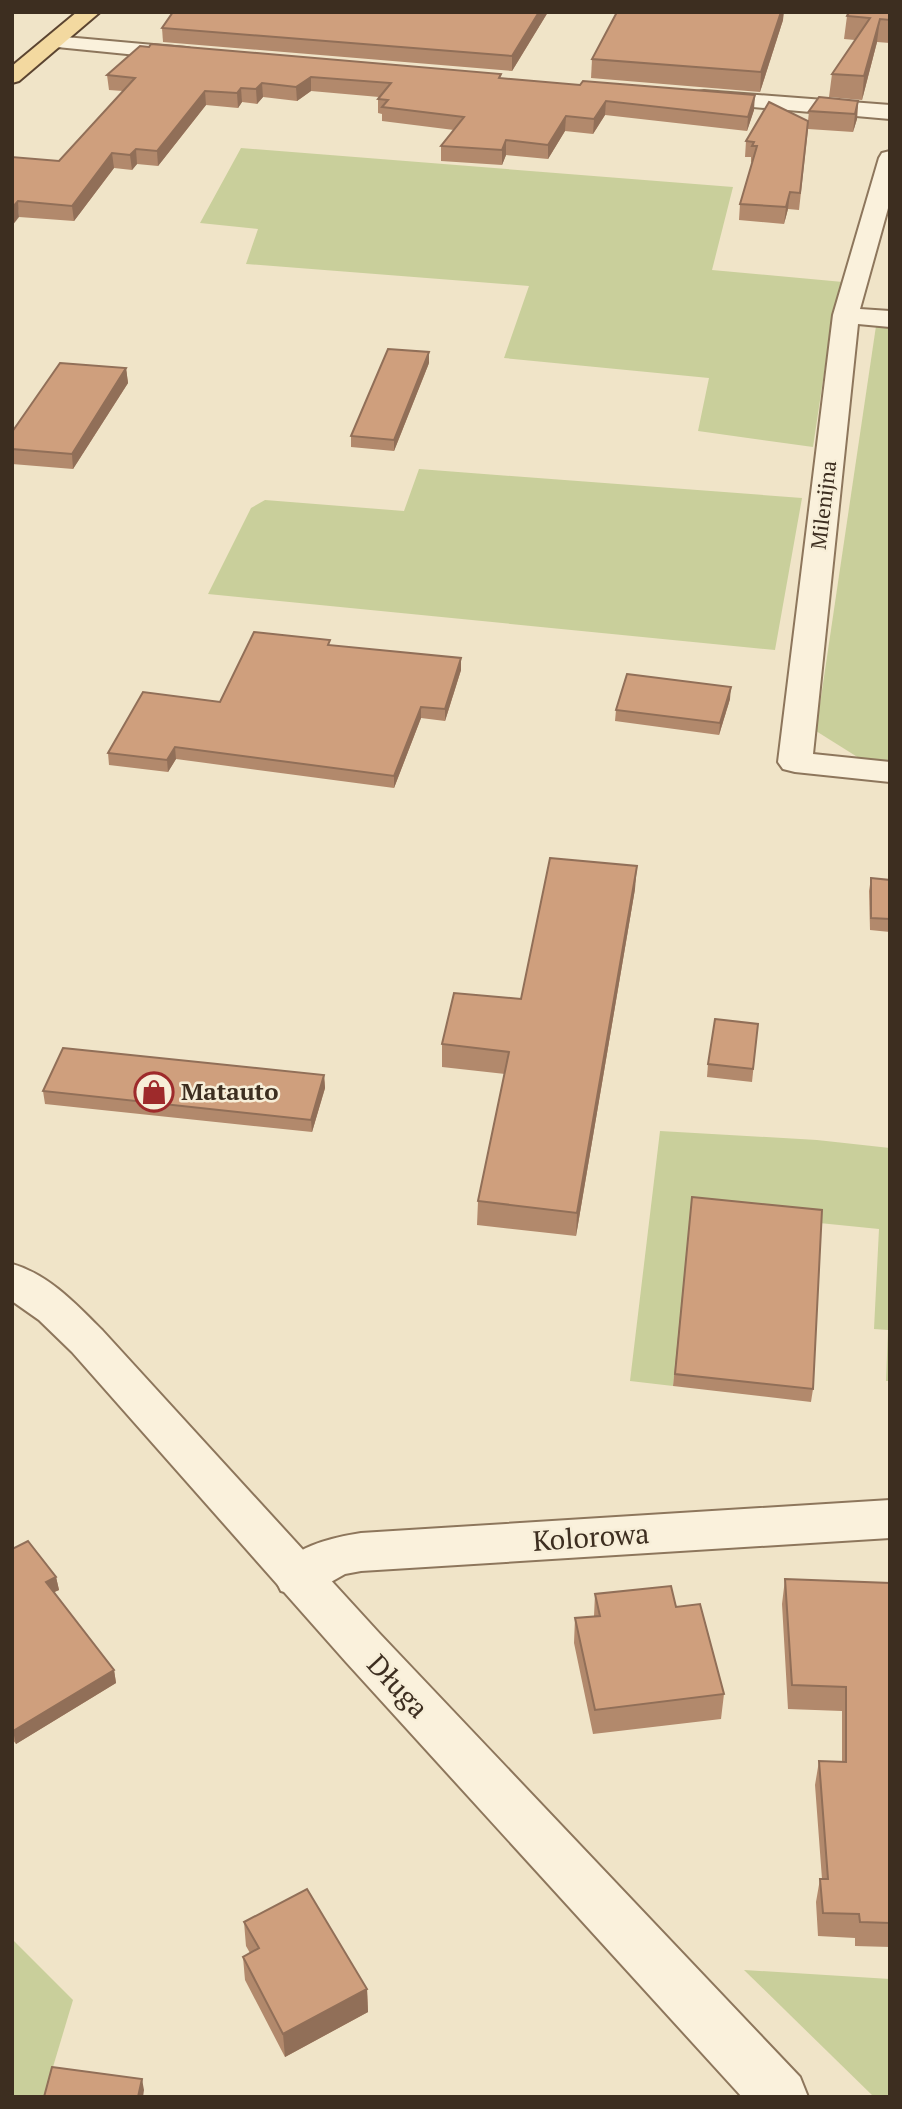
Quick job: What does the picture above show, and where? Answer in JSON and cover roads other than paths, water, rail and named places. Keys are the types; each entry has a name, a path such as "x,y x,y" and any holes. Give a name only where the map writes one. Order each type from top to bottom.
{"main road":[{"path":"12,77 90,12"}],"street":[{"path":"54,42 215,56"},
{"path":"686,96 890,112"},
{"name":"Milenijna","path":"890,159 846,315 795,762 890,772"},
{"path":"846,315 890,319"},
{"name":"Długa","path":"12,1279 54,1309 87,1341 298,1577 780,2097"},
{"name":"Kolorowa","path":"298,1577 335,1556 361,1552 890,1519"}],"place":[{"name":"Matauto","path":"154,1092"}]}
